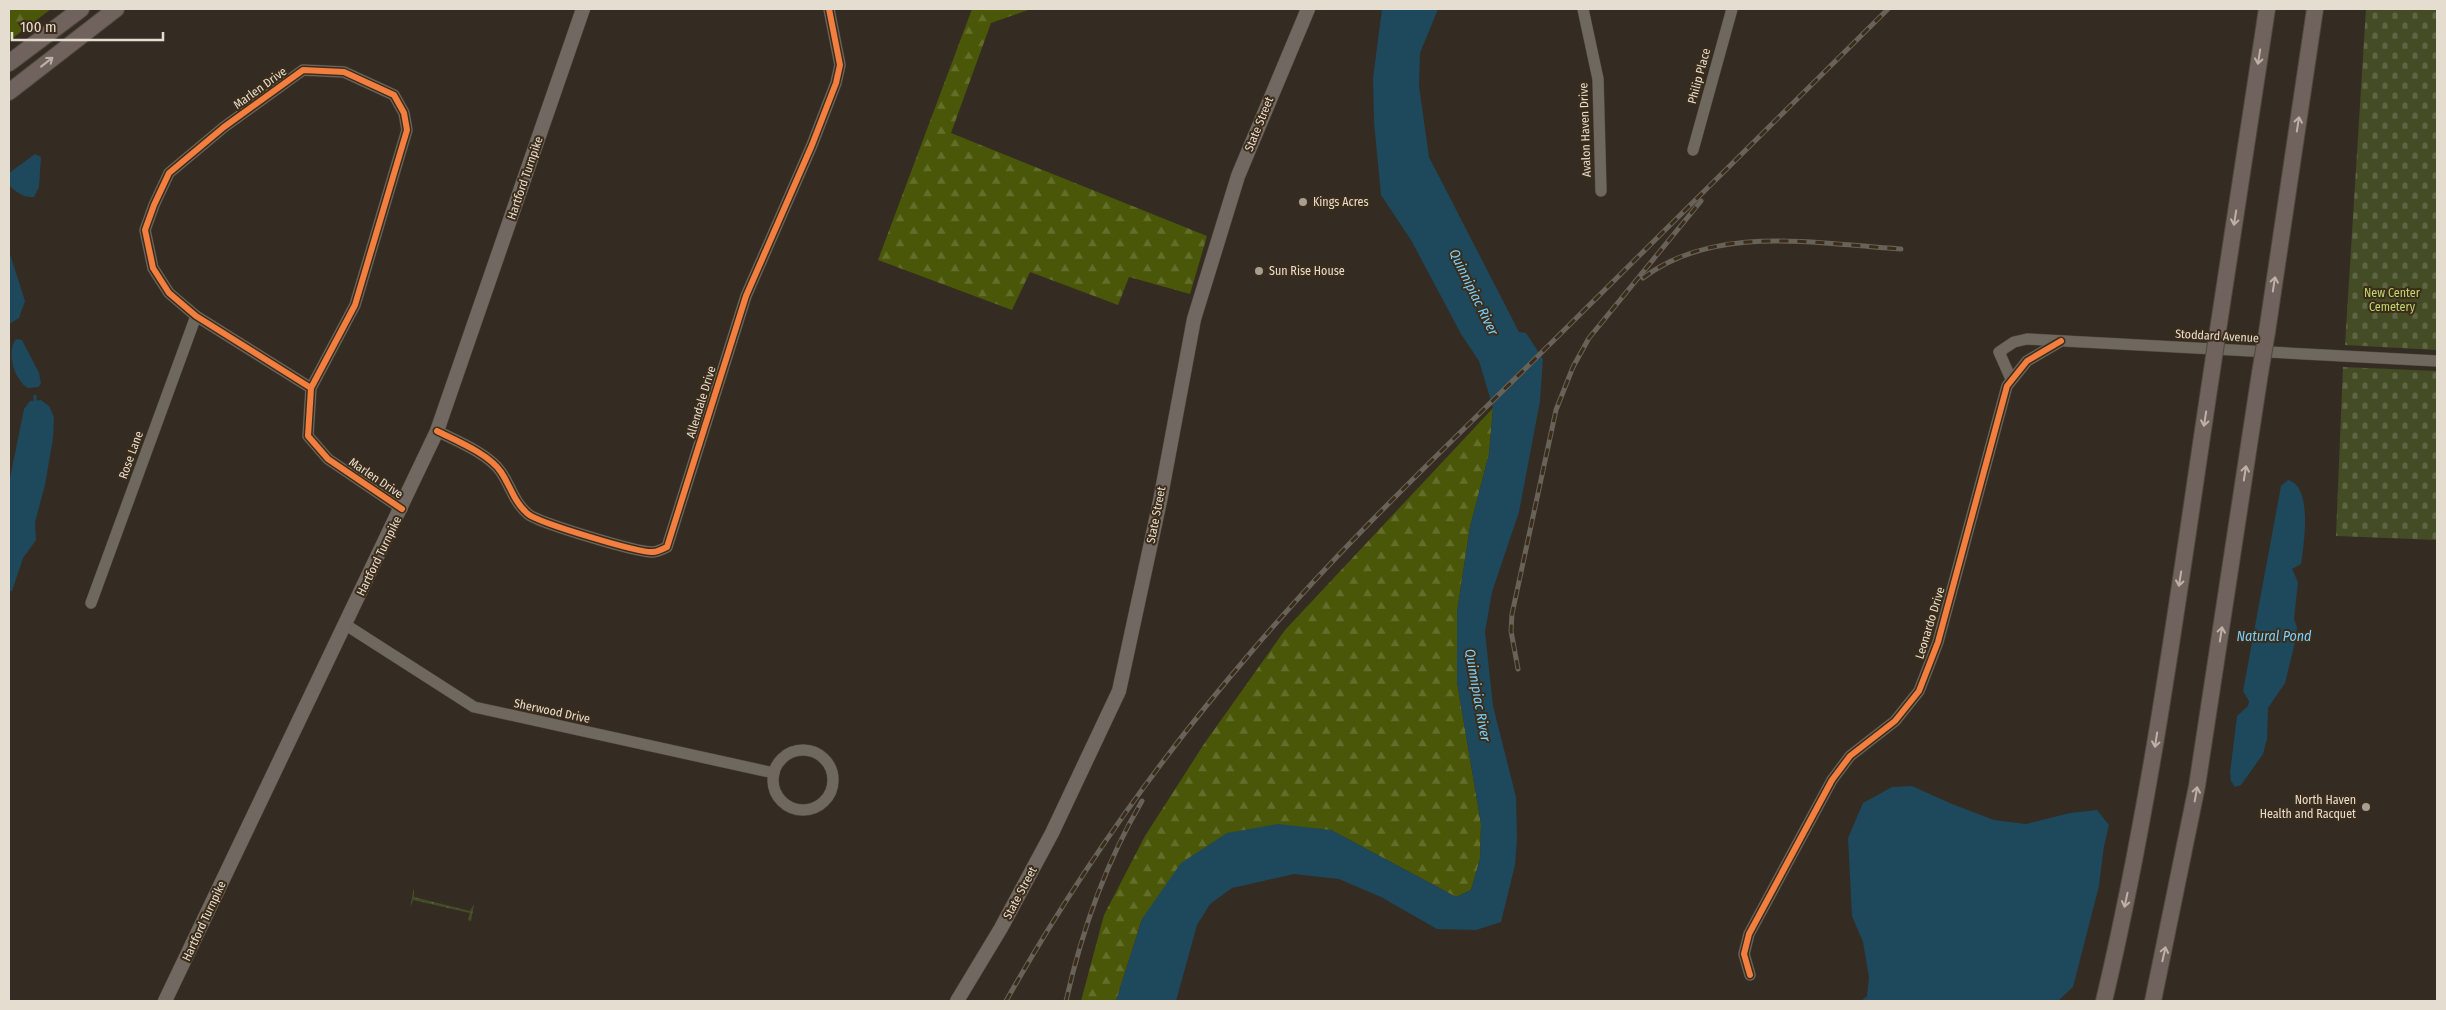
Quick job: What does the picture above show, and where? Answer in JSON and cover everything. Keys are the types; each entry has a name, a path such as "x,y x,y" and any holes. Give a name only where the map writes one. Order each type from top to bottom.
{"highway":[{"path":"9,63 82,9"},
{"path":"9,92 116,9"},
{"path":"2104,1001 2130,883 2149,779 2267,9"},
{"path":"2153,1001 2198,786 2316,9"}],"main road":[{"name":"Hartford Turnpike","path":"165,1001 293,731 402,509 437,431 583,9"},
{"name":"State Street","path":"957,1001 1052,833 1119,691 1160,501 1194,319 1238,176 1308,9"}],"street":[{"name":"Allendale Drive","path":"437,431 473,448 501,471 515,501 529,515 565,529 652,552 667,547 746,296 812,145 836,83 840,66 829,9"},
{"name":"Avalon Haven Drive","path":"1583,9 1598,79 1601,191"},
{"name":"Philip Place","path":"1693,150 1732,9"},
{"name":"Marlen Drive","path":"311,388 196,316 169,293 153,268 145,230 169,173 224,127 303,70 344,72 394,95 404,113 407,130 354,304 311,388 308,436 328,459 402,509"},
{"name":"Rose Lane","path":"91,602 196,316"},
{"name":"Stoddard Avenue","path":"2011,379 1998,352 2021,340 2061,340 2437,361"},
{"name":"Leonardo Drive","path":"1750,975 1744,954 1748,934 1832,780 1850,756 1895,721 1919,691 1938,642 2002,398 2011,379 2027,361 2061,340"},
{"name":"Sherwood Drive","path":"346,625 474,707 774,773"},
{"path":"810,751 826,761 831,769 832,787 828,797 812,809 801,810 791,808 779,798 773,784 774,773 777,764 792,752 810,751"}],"green space":[{"path":"9,9 51,9 9,41"},
{"path":"972,9 1031,9 991,23 951,133 1207,236 1190,294 1129,277 1118,305 1030,272 1012,310 878,260"},
{"name":"New Center Cemetery","path":"2366,9 2437,9 2437,350 2345,345"},
{"path":"2343,367 2437,371 2437,540 2336,536"},
{"path":"1493,408 1489,454 1470,527 1457,612 1457,682 1481,824 1480,859 1471,890 1456,897 1331,830 1142,919 1116,1001 1081,1001 1104,915 1145,836 1204,744 1285,630"},
{"path":"414,888 414,897 470,911 474,904 471,921 468,920 470,913 413,900 410,907"}],"water":[{"name":"Quinnipiac River","path":"1382,9 1438,9 1420,53 1419,86 1429,157 1519,332 1526,333 1543,359 1540,401 1519,512 1492,592 1485,632 1493,706 1516,797 1517,838 1515,865 1501,922 1476,930 1437,929 1381,897 1339,879 1294,874 1232,888 1210,904 1197,925 1176,1001 1116,1001 1142,919 1181,863 1227,833 1278,824 1331,830 1456,897 1471,890 1480,859 1481,824 1457,682 1457,612 1470,527 1489,454 1493,408 1479,361 1461,334 1411,240 1381,195 1374,122 1373,78"},
{"path":"35,154 41,157 39,187 34,197 27,197 9,185 9,173"},
{"path":"9,251 25,301 19,318 9,324"},
{"path":"16,339 22,340 39,373 41,384 38,387 28,388 15,372 12,351"},
{"path":"41,400 49,406 54,417 53,438 45,485 35,522 36,540 23,558 12,591 9,591 9,483 24,409 30,401"},
{"name":"Natural Pond","path":"2288,480 2296,485 2301,493 2305,517 2301,564 2292,569 2298,582 2294,619 2297,627 2296,638 2285,683 2268,708 2267,739 2263,754 2241,785 2235,787 2231,781 2230,773 2237,716 2248,706 2249,701 2243,691 2281,486"},
{"path":"1912,786 1994,820 2026,824 2070,813 2097,810 2109,825 2104,846 2099,886 2073,987 2058,1001 1861,1001 1867,996 1869,977 1863,942 1852,916 1848,838 1863,803 1892,787"}],"railway":[{"path":"1006,1001 1061,909 1120,820 1184,734 1286,612 1391,501 1888,9"},
{"path":"1518,669 1511,631 1512,614 1556,410 1573,367 1589,338 1701,201"},
{"path":"1643,278 1672,261 1702,250 1734,243 1801,241 1901,249"},
{"path":"1066,1001 1079,949 1096,898 1117,849 1142,801"}],"cycle path":[{"path":"437,431 472,448 496,465 519,504 528,514 550,524 629,548 653,552 667,547 746,296 812,145 836,83 840,65 829,9"},
{"path":"311,388 355,305 407,130 404,113 394,95 344,72 303,70 224,127 169,173 145,230 153,268 169,293 196,316 311,388 308,436 328,459 402,509"},
{"path":"1750,975 1744,954 1749,934 1832,780 1850,756 1895,721 1919,691 1938,642 2007,386 2027,361 2061,341"}],"place":[{"name":"Kings Acres","path":"1303,202"},
{"name":"Sun Rise House","path":"1259,271"},
{"name":"North Haven Health and Racquet","path":"2366,807"}]}
